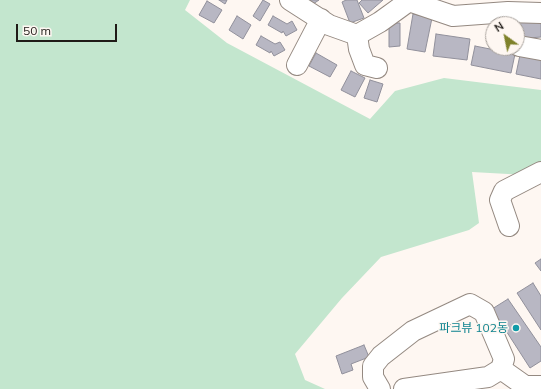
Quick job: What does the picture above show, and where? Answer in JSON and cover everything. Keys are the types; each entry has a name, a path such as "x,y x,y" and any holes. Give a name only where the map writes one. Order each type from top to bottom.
{"lane":[{"path":"290,0 330,24 357,36"},
{"path":"357,36 380,22 409,0 453,16 508,12 541,13"},
{"path":"297,65 321,19"},
{"path":"357,36 359,49 365,65 377,68"},
{"path":"525,47 541,50"},
{"path":"509,226 500,200 504,191 541,172"},
{"path":"380,389 373,377 373,366 381,356 413,331 470,304 484,312 504,359 501,369 488,377 404,389"},
{"path":"501,369 525,386 541,386"}],"green space":[{"path":"0,0 190,0 185,10 227,43 370,119 395,91 444,78 541,90 541,163 526,175 472,172 479,223 469,230 381,257 342,298 295,354 305,380 325,389 0,389"}],"building":[{"path":"219,0 227,0 225,4"},
{"path":"263,0 270,4 260,21 253,16"},
{"path":"301,0 319,0 310,6"},
{"path":"346,0 357,0 364,18 350,23 342,2"},
{"path":"362,0 383,0 368,13 359,3"},
{"path":"207,1 222,10 214,23 199,15"},
{"path":"413,14 432,18 425,52 407,49"},
{"path":"237,16 251,25 243,39 229,30"},
{"path":"273,16 287,24 292,21 297,30 286,36 283,31 282,33 268,25"},
{"path":"541,19 541,37 525,38 525,20"},
{"path":"389,23 400,23 400,46 389,47"},
{"path":"436,34 470,39 467,60 433,56"},
{"path":"261,36 275,44 280,42 285,50 274,56 271,51 270,53 256,45"},
{"path":"475,46 485,48 485,56 515,56 511,73 471,65"},
{"path":"316,53 337,65 330,77 309,66"},
{"path":"520,56 541,59 541,79 516,74"},
{"path":"351,71 365,78 355,97 341,90"},
{"path":"370,80 383,84 377,102 364,98"},
{"path":"541,259 541,271 535,263"},
{"path":"533,283 541,296 541,330 517,293"},
{"name":"파크뷰 102동","path":"508,299 541,347 541,361 530,368 492,309"},
{"path":"364,345 369,357 351,364 353,370 342,374 336,356"}],"place":[{"name":"파크뷰 102동","path":"516,328"}]}
